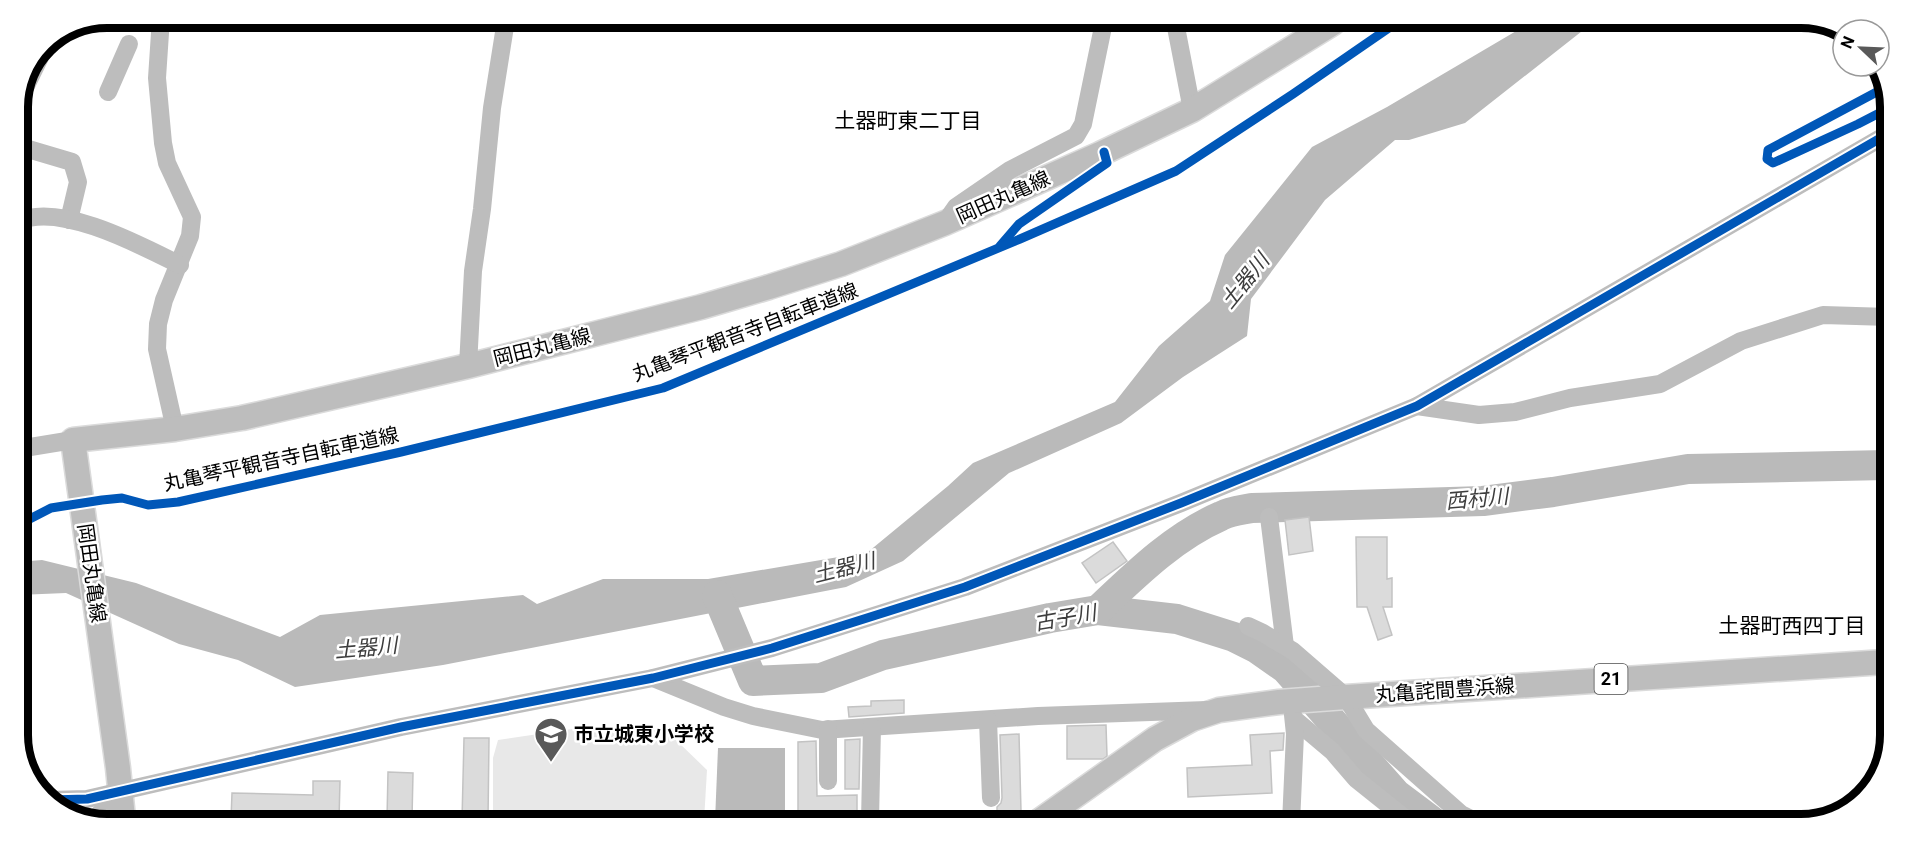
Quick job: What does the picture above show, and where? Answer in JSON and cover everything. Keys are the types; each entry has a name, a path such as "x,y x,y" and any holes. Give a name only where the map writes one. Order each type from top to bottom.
{"main road":[{"name":"岡田丸亀線","path":"123,814 74,446 242,418 468,366 700,307 841,264 945,223 1192,110 1325,28"},
{"name":"丸亀詫間豊浜線","path":"1049,814 1155,739 1192,719 1219,710 1293,710 1341,697 1880,662"}],"street":[{"path":"160,28 157,78 163,143 167,163 192,217 190,236 164,300 158,324 157,349 175,429"},
{"path":"468,366 473,271 492,108 505,28"},
{"path":"945,223 956,207 1010,170 1076,136 1083,124 1103,28"},
{"path":"1176,28 1192,110"},
{"path":"108,92 124,42 159,56"},
{"path":"62,800 87,799 119,780 653,678 772,648 965,587 1214,490 1417,406 1880,138"},
{"path":"29,149 72,162 78,182 69,220"},
{"path":"29,218 55,216 69,220 120,236 180,265"},
{"path":"1417,406 1479,415 1515,412 1570,398 1660,384 1741,341 1823,315 1880,316"},
{"path":"29,448 74,446"},
{"path":"1269,517 1285,646"},
{"path":"1248,626 1293,651 1341,697 1366,730 1461,814"},
{"path":"653,678 724,707 753,716 822,730 1219,710"},
{"path":"1291,814 1295,734 1293,710"},
{"path":"1293,710 1356,779 1399,814"},
{"path":"988,720 991,798"},
{"path":"870,814 872,727"},
{"path":"828,729 828,780"},
{"path":"99,813 119,780"}],"shaded area":[{"path":"647,726 676,740 707,770 704,814 493,814 493,758 498,740 579,728"}],"water":[{"name":"土器川","path":"1521,28 1586,28 1465,123 1409,140 1395,140 1325,200 1251,299 1247,336 1183,377 1121,423 1009,473 903,561 846,587 443,665 295,687 238,660 179,644 66,593 29,595 29,561 42,560 136,583 280,637 320,615 523,595 537,604 603,579 708,579 868,552 973,463 1115,402 1159,346 1210,301 1225,255 1312,147 1387,107"},
{"path":"718,748 785,748 785,814 715,814"}],"building":[{"path":"1309,517 1313,551 1289,555 1285,520"},
{"path":"1356,537 1387,537 1387,579 1392,578 1392,607 1383,607 1392,635 1378,640 1367,607 1357,607"},
{"path":"1113,542 1127,561 1096,583 1082,563"},
{"path":"904,700 904,713 849,717 848,707 871,706 871,701"},
{"path":"1106,725 1107,756 1103,759 1067,759 1067,726"},
{"path":"1284,733 1283,750 1270,751 1272,793 1188,797 1187,768 1252,765 1250,735"},
{"path":"1019,734 1021,811 997,812 1002,798 1000,735"},
{"path":"464,738 489,738 488,814 462,814"},
{"path":"860,739 859,789 845,789 845,740"},
{"path":"816,741 817,796 857,795 857,814 798,814 798,742"},
{"path":"388,772 413,773 412,814 387,814"},
{"path":"313,781 340,781 339,814 231,814 232,793 313,795"}],"waterway":[{"name":"西村川","path":"1098,610 1171,546 1203,525 1225,514 1240,510 1483,501 1553,492 1688,469 1880,465"},
{"name":"古子川","path":"717,595 753,681 821,678 883,655 1050,618 1098,610 1177,619 1234,637 1256,648 1286,669 1396,794 1423,814"}],"cycle path":[{"name":"丸亀琴平観音寺自転車道線","path":"29,519 51,508 102,500 122,498 148,505 178,502 401,452 663,388 1020,239 1176,171 1389,28"},
{"path":"1879,91 1768,150 1767,159 1773,163 1880,113"},
{"path":"62,800 87,799 401,727 653,678 772,648 965,587 1181,503 1417,406 1880,138"},
{"path":"1000,246 1019,224 1107,163 1104,152"}],"place":[{"name":"市立城東小学校","path":"551,763"}],"district":[{"name":"土器町東二丁目","path":"908,121"},
{"name":"土器町西四丁目","path":"1792,626"}]}
